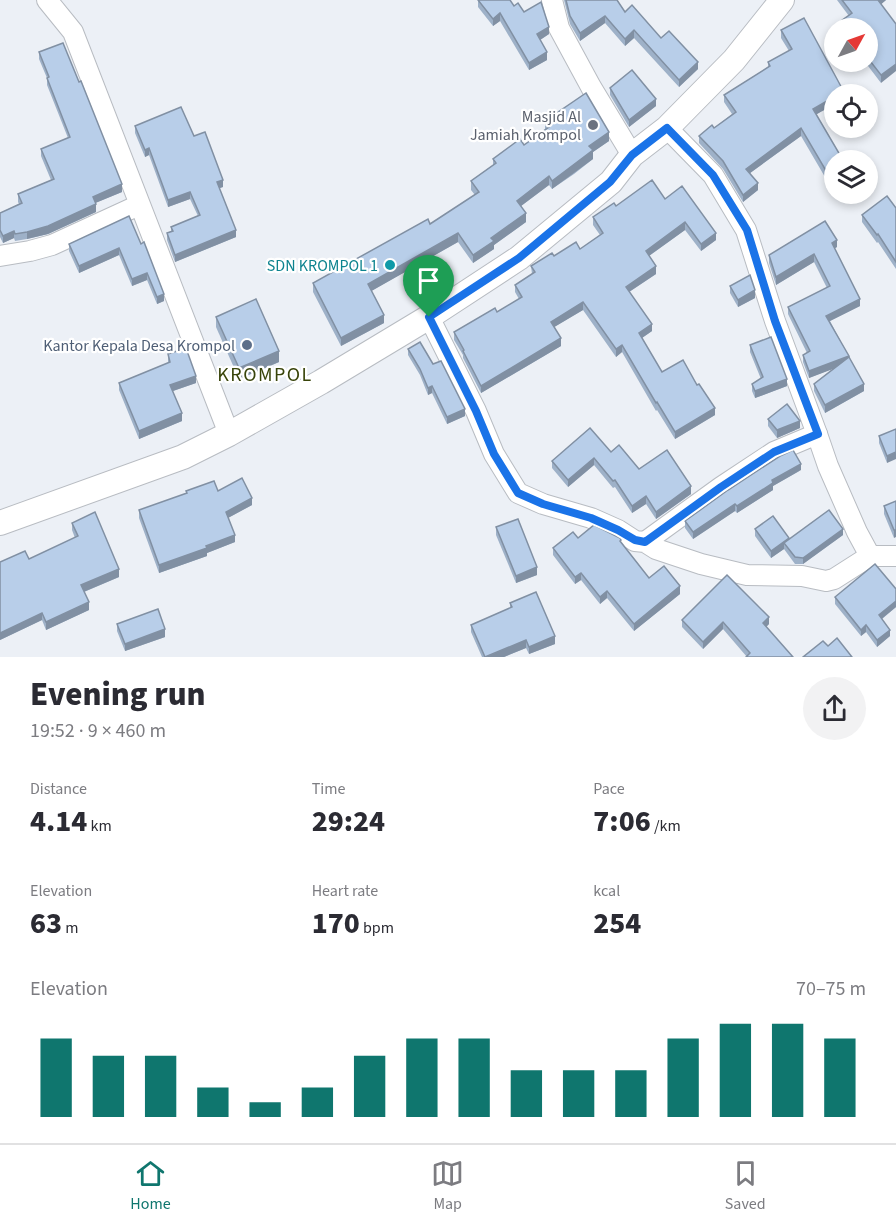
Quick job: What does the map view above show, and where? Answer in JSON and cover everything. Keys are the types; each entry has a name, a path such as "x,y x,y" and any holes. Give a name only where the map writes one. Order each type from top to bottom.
{"street":[{"path":"47,0 73,32 229,434"},
{"path":"552,0 559,28 632,155"},
{"path":"0,523 183,458 321,382 429,317 519,258 610,182 632,155 667,128 734,60 782,0"},
{"path":"667,128 713,175 747,230 775,321 828,466 870,556"},
{"path":"0,256 52,245 139,205"},
{"path":"429,317 476,411 494,454 518,493 543,504 591,518 656,549 701,564 747,575 802,576 826,581 834,579 870,556 896,556"},
{"path":"645,542 774,452 818,434"}],"building":[{"path":"478,0 510,0 514,6 518,3 524,12 541,2 549,27 537,34 547,52 529,63 500,13 493,19"},
{"path":"566,0 617,0 625,12 632,5 661,38 669,31 698,62 679,80 634,30 625,39 605,16 580,33 570,16"},
{"path":"842,0 878,0 896,24 896,64 881,75 878,71 878,18 845,18 852,13"},
{"path":"804,18 824,55 824,72 833,72 840,84 824,84 824,103 813,109 824,128 824,138 830,138 837,150 824,150 824,167 801,128 746,169 758,183 743,195 723,161 699,136 712,125 714,128 736,112 724,95 770,66 768,62 792,49 781,30"},
{"path":"63,43 79,82 81,81 122,184 93,197 96,204 48,226 15,234 14,231 3,236 0,230 0,213 22,203 18,194 54,179 41,149 70,137 39,52"},
{"path":"632,70 656,99 629,120 610,88"},
{"path":"586,93 609,132 589,146 593,150 552,181 549,176 517,201 526,213 491,238 494,241 473,255 458,233 368,284 384,315 341,338 313,283 428,219 430,224 479,192 471,181 496,163 493,159 520,139 524,145 549,127 545,121"},
{"path":"181,107 194,136 205,132 223,180 217,182 236,230 175,255 167,233 173,231 171,227 200,215 190,192 168,200 149,148 145,150 135,126"},
{"path":"652,180 665,199 682,186 716,233 701,244 685,222 646,251 656,266 626,287 652,324 639,333 662,372 683,360 697,385 699,384 715,408 675,432 622,345 616,349 583,302 551,322 561,338 481,386 454,332 495,308 497,312 522,297 515,285 535,272 531,266 552,253 554,256 576,242 580,249 603,233 593,217 614,203 616,206"},
{"path":"887,196 896,208 896,262 878,234 862,215"},
{"path":"129,216 141,244 144,242 164,294 157,297 147,273 132,279 119,248 79,266 69,244"},
{"path":"825,221 837,240 832,243 860,299 826,316 849,356 809,371 803,355 810,351 788,307 830,286 814,254 776,277 769,255"},
{"path":"750,275 755,290 738,300 730,286"},
{"name":"Kantor Kepala Desa Krompol","path":"256,299 279,351 239,368 216,317"},
{"path":"771,337 787,379 755,391 752,384 763,377 750,345"},
{"path":"420,342 433,364 441,361 465,409 447,417 432,386 428,388 408,349"},
{"path":"186,348 196,376 170,385 182,413 139,431 119,383 170,362 168,354"},
{"path":"849,357 864,384 825,405 814,384"},
{"path":"787,404 800,421 777,430 768,419"},
{"path":"590,428 611,452 619,445 639,469 667,450 691,486 656,512 646,496 632,506 615,480 613,481 594,458 568,480 552,461"},
{"path":"896,429 896,452 887,456 879,436"},
{"path":"793,450 801,464 772,480 773,483 737,506 735,504 693,532 685,521 728,490"},
{"path":"242,478 252,498 226,512 235,535 206,546 207,548 159,565 139,510 214,481 218,491"},
{"path":"896,501 896,530 894,530 884,506"},
{"path":"829,510 843,529 803,558 795,557 784,543"},
{"path":"95,512 119,569 81,585 89,602 46,622 42,613 0,633 0,562 25,551 29,559 78,536 72,523"},
{"path":"773,516 789,538 771,551 755,529"},
{"path":"518,519 537,567 516,576 496,527"},
{"path":"594,525 620,538 649,578 664,566 680,586 634,624 607,591 600,597 581,573 575,577 553,548 573,532 578,538"},
{"path":"875,564 896,589 896,601 879,615 890,630 877,640 866,625 861,630 835,597"},
{"path":"727,575 769,617 763,623 793,657 746,657 750,653 723,622 703,642 682,620"},
{"path":"536,592 555,636 529,647 526,640 485,657 471,625 512,607 510,603"},
{"path":"158,609 165,629 125,644 117,624"},
{"path":"837,638 852,657 803,657 823,641 828,646"}],"place":[{"name":"Masjid Al Jamiah Krompol","path":"593,125"},
{"name":"SDN KROMPOL 1","path":"390,265"},
{"name":"Kantor Kepala Desa Krompol","path":"247,345"}],"district":[{"name":"KROMPOL","path":"265,374"}],"route":[{"path":"667,128 713,175 747,230 775,321 818,434 774,452 645,542 635,540 591,518 543,504 518,493 494,454 476,411 429,317 519,258 610,182 632,155 667,128"}]}
